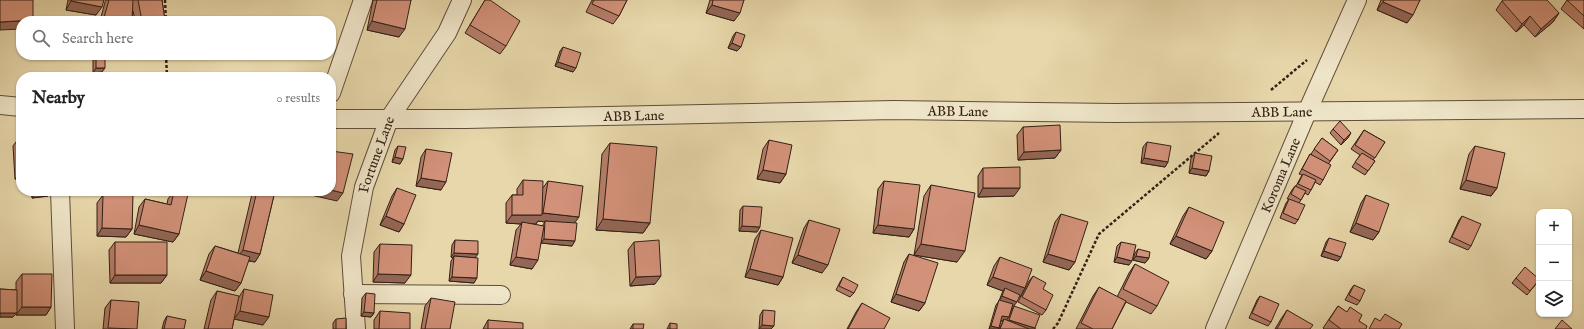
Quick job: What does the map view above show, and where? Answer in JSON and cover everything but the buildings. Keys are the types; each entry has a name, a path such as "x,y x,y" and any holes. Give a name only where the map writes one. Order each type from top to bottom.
{"street":[{"path":"336,78 363,0"},
{"name":"Fortune Lane","path":"356,329 351,256 364,187 389,118 447,33 462,0"},
{"name":"Koroma Lane","path":"1216,329 1306,112 1357,0"},
{"path":"0,105 16,107"},
{"name":"ABB Lane","path":"336,119 481,118 894,110 1115,113 1584,109"},
{"path":"60,196 64,329"},
{"path":"353,294 501,295"}],"path":[{"path":"165,0 166,16"},
{"path":"1053,329 1058,323 1099,234 1310,57"},
{"path":"166,60 166,72"}]}
